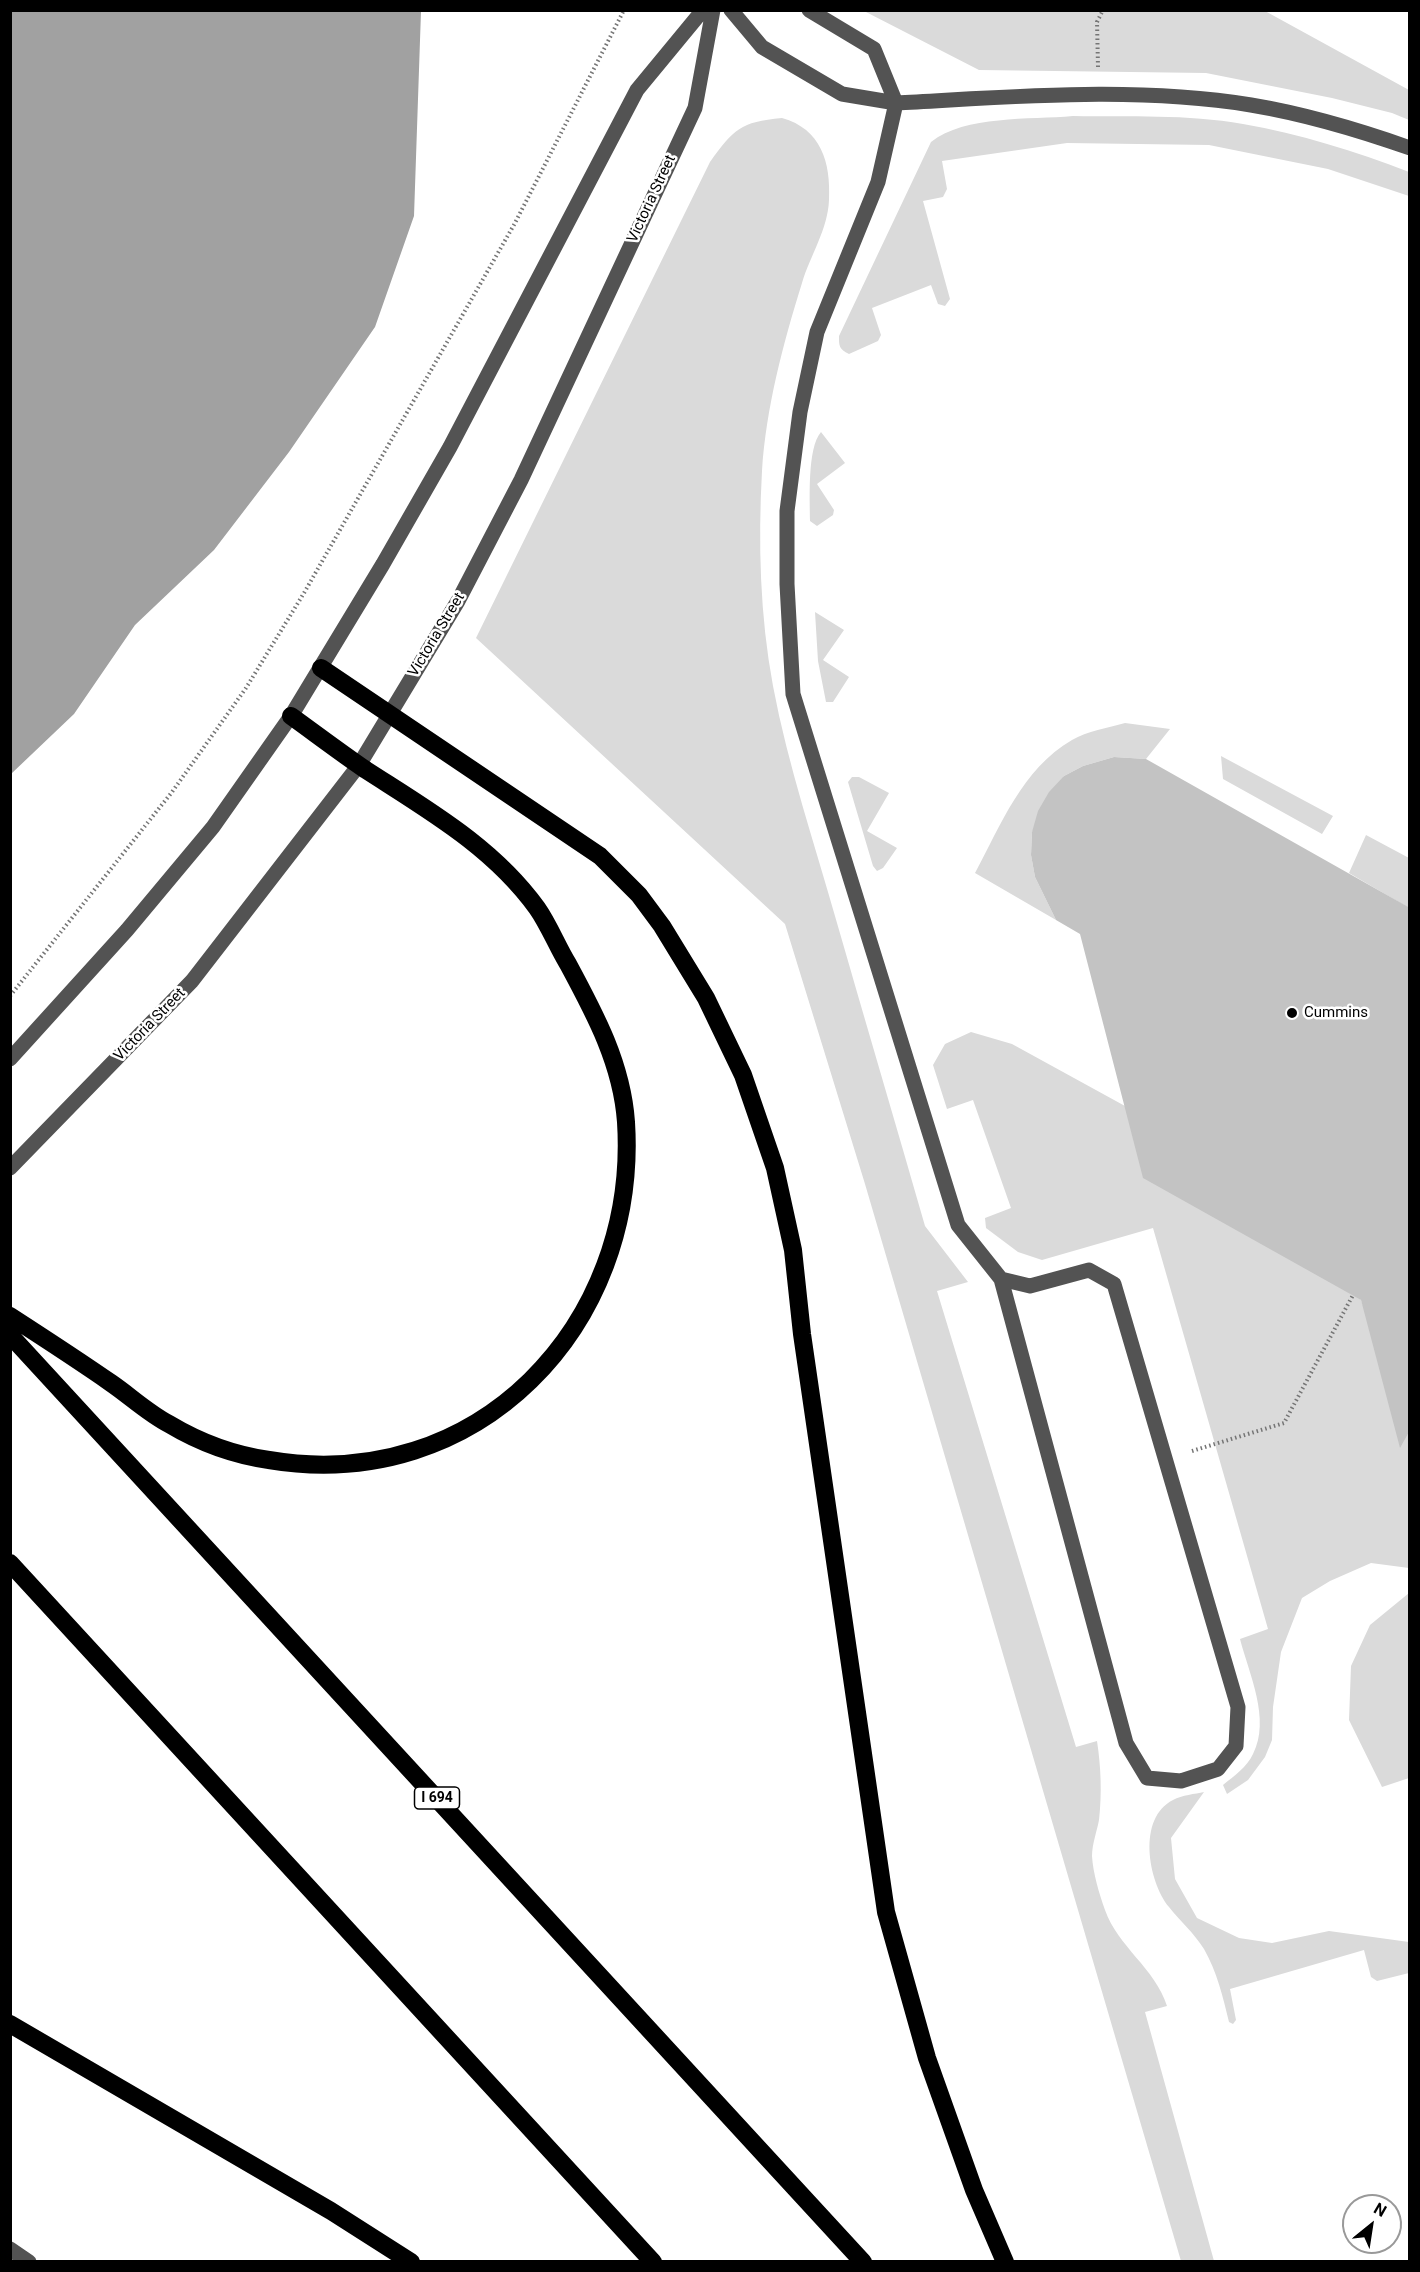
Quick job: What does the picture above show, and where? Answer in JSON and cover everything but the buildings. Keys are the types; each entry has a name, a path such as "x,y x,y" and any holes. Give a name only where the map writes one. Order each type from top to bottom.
{"highway":[{"path":"321,668 388,716 600,856 639,895 662,926 706,998 743,1075 775,1168 793,1250 802,1334 886,1912 927,2058 974,2190 1005,2262"},
{"path":"10,1316 168,1424 216,1446 267,1460 315,1465 373,1461 430,1445 473,1425 517,1394 554,1356 585,1313 604,1274 621,1220 627,1170 626,1119 615,1064 595,1011 537,909 499,864 456,829 359,765 291,716"},
{"name":"I 694","path":"10,1335 863,2262"},
{"path":"10,1563 653,2262"},
{"path":"10,2024 331,2211 411,2262"}],"street":[{"path":"10,1059 119,939 213,827 291,716 450,447 638,90 703,10"},
{"name":"Victoria Street","path":"10,1168 192,981 359,765 458,601 521,480 695,108 713,10"},
{"path":"731,10 762,47 842,94 896,103 1098,95 1152,96 1251,105 1364,132 1410,148"},
{"path":"809,10 874,49 896,103 878,182 817,332 800,412 787,511 786,584 793,694 958,1225 1002,1279 1126,1743 1147,1778 1181,1781 1218,1769 1236,1746 1238,1707 1114,1284 1089,1270 1030,1286 1002,1279"},
{"path":"10,2249 29,2262"}],"path":[{"path":"10,996 172,792 246,688 304,593 515,223 624,10"},
{"path":"1098,95 1097,22 1103,10"},
{"path":"1165,1458 1284,1423 1353,1295"}],"shaded area":[{"path":"11,10 421,11 414,216 375,327 289,452 214,550 135,625 74,714 11,774"},
{"path":"864,11 1265,11 1409,90 1409,120 1392,113 1332,98 1206,73 979,70"},
{"path":"1073,116 1201,119 1243,124 1306,138 1409,172 1409,196 1328,169 1209,145 1067,143 942,161 947,189 943,197 923,201 950,299 945,306 938,304 931,285 872,308 881,335 878,341 849,354 841,349 839,336 931,142 945,133 980,123"},
{"path":"782,118 806,130 821,149 828,173 829,200 822,232 805,273 782,353 771,400 764,447 761,498 761,579 765,633 779,716 802,805 925,1226 968,1282 937,1291 1076,1747 1097,1741 1101,1790 1099,1820 1092,1851 1095,1876 1111,1923 1154,1980 1167,2006 1145,2012 1214,2261 1181,2261 865,1184 785,924 476,638 710,162 725,142 739,129 756,122"},
{"path":"821,432 845,463 817,484 834,510 833,515 817,526 810,521 810,475 813,450"},
{"path":"815,612 844,630 823,660 849,677 833,702 826,702 818,661"},
{"path":"1125,723 1170,729 1146,759 1114,757 1083,766 1064,776 1032,832 1031,855 1035,877 1056,920 975,873 1014,799 1039,766 1078,737"},
{"path":"1221,756 1333,816 1322,834 1223,779"},
{"path":"852,777 859,777 889,793 867,831 897,848 883,868 877,871 873,866 848,782"},
{"path":"1366,835 1409,858 1409,908 1349,873"},
{"path":"971,1032 1012,1044 1125,1106 1361,1300 1409,1430 1409,1568 1371,1563 1330,1581 1302,1598 1281,1652 1273,1707 1272,1740 1265,1757 1248,1780 1227,1794 1223,1785 1250,1759 1258,1740 1260,1726 1257,1696 1240,1639 1268,1629 1153,1228 1042,1260 1018,1252 986,1228 985,1218 1011,1208 973,1100 947,1109 933,1065 945,1044"},
{"path":"1409,1593 1409,1778 1382,1787 1349,1720 1351,1666 1370,1625"},
{"path":"1204,1792 1171,1838 1175,1879 1197,1918 1239,1938 1272,1943 1329,1931 1409,1942 1409,1973 1377,1981 1371,1977 1364,1950 1230,1989 1236,2020 1233,2024 1229,2022 1209,1958 1200,1943 1162,1896 1156,1882 1150,1850 1150,1835 1154,1821 1162,1809 1177,1798"}],"place":[{"name":"Cummins","path":"1292,1013"}]}
